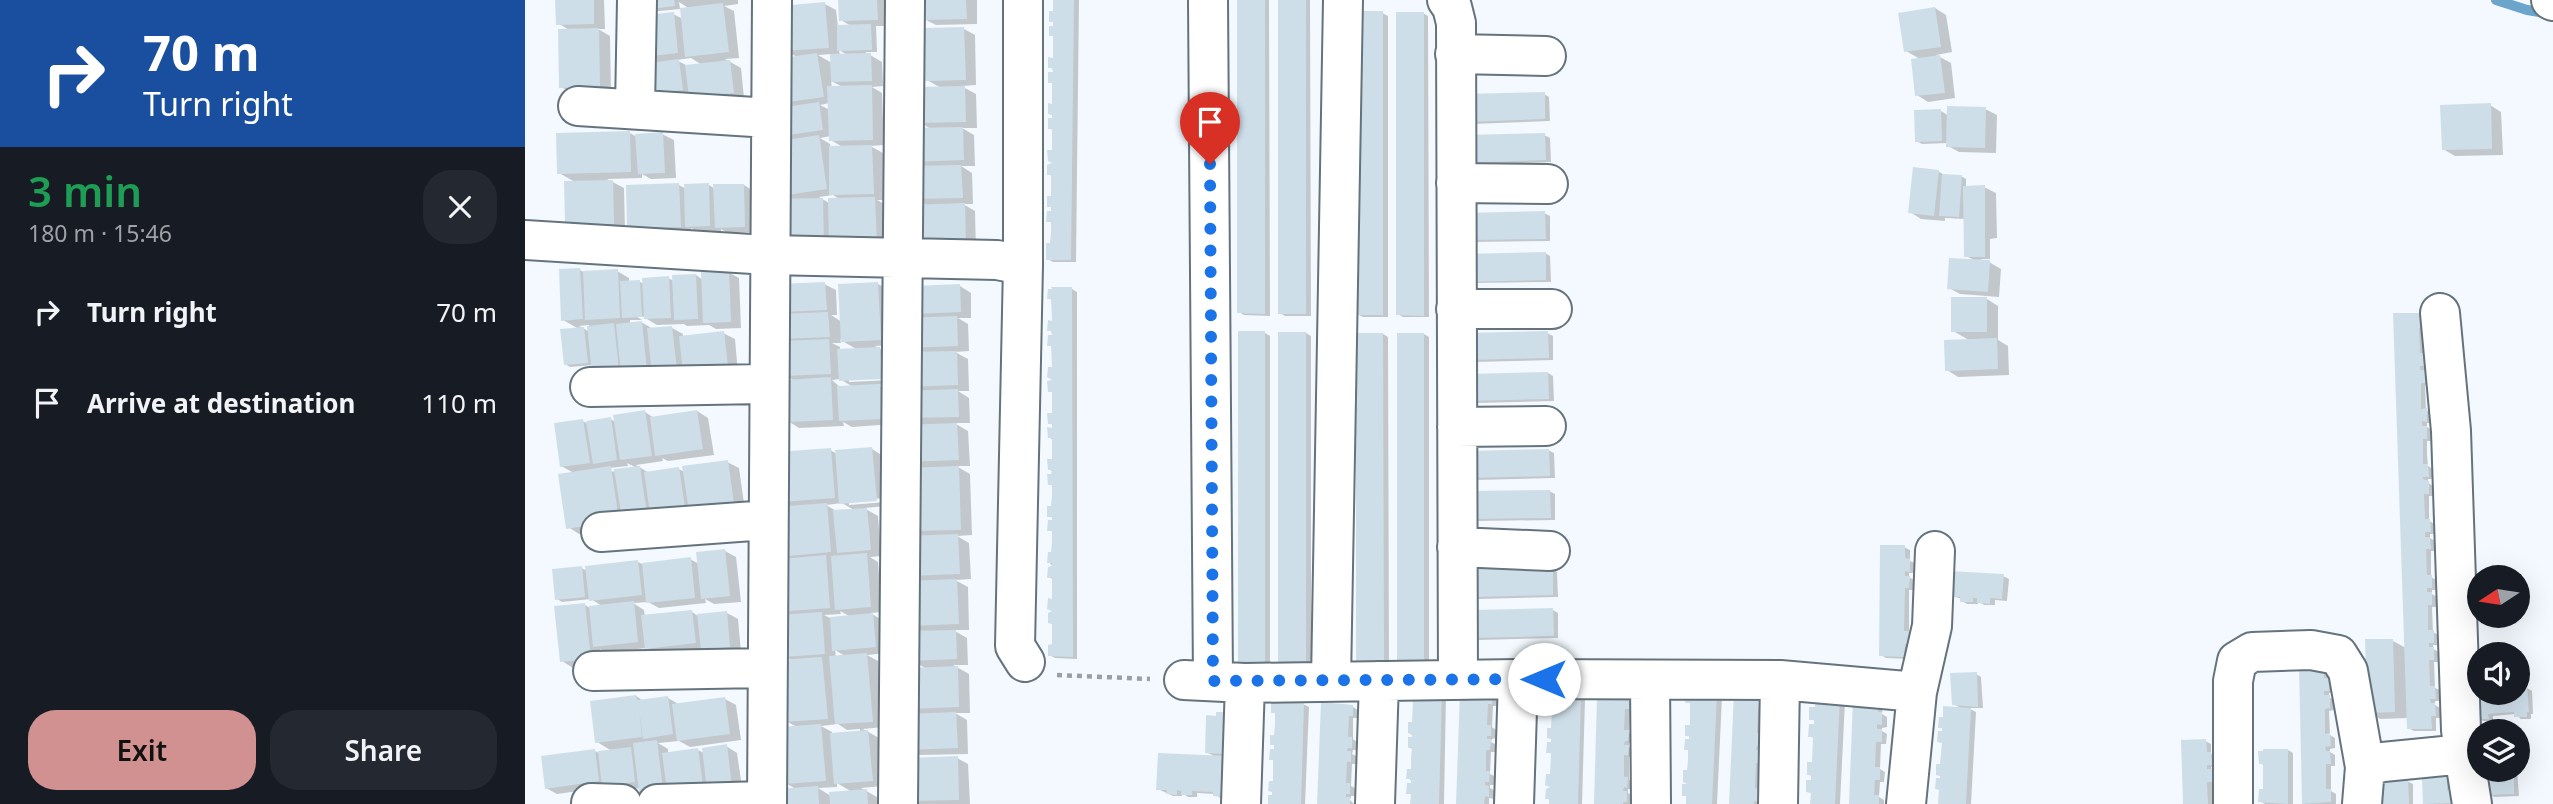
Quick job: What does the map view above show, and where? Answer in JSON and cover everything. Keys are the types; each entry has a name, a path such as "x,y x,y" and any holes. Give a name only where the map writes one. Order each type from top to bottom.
{"street":[{"path":"635,108 637,0"},
{"path":"657,804 767,803 772,0"},
{"path":"898,804 905,0"},
{"path":"1023,0 1023,265 1014,646 1025,662"},
{"path":"1208,0 1214,682 1241,804"},
{"path":"1331,681 1343,0"},
{"path":"1447,0 1452,7 1456,23 1458,680"},
{"path":"1455,54 1546,56"},
{"path":"578,106 770,118"},
{"path":"1456,183 1548,184"},
{"path":"525,240 769,255 997,260 1023,265"},
{"path":"1456,309 1552,309"},
{"path":"2440,313 2451,430 2461,730 2472,804"},
{"path":"590,387 768,384"},
{"path":"1457,427 1546,426"},
{"path":"601,532 767,520"},
{"path":"1457,547 1550,551"},
{"path":"1906,804 1917,692 1931,626 1935,551"},
{"path":"2233,804 2233,681 2237,662 2252,652 2311,650 2338,655 2348,671 2363,785"},
{"path":"593,671 766,668"},
{"path":"1514,804 1518,679"},
{"path":"1650,680 1651,804"},
{"path":"1214,682 1780,680 1917,692"},
{"path":"1778,804 1780,680"},
{"path":"1375,804 1379,681"},
{"path":"2363,785 2383,762 2464,754"},
{"path":"591,803 622,804"}],"path":[{"path":"1025,662 1035,671 1052,675 1214,682"}],"building":[{"path":"555,0 594,0 594,24 556,25"},
{"path":"641,0 674,0 675,6 643,10"},
{"path":"838,0 877,0 878,20 839,21"},
{"path":"922,0 966,0 967,19 923,20"},
{"path":"1053,0 1074,0 1071,260 1046,260 1046,243 1050,243 1051,232 1051,222 1046,222 1047,211 1051,211 1051,207 1047,207 1047,196 1051,196 1051,175 1047,175 1047,165 1052,163 1048,161 1047,150 1052,150 1052,129 1048,129 1048,118 1052,118 1052,115 1048,114 1048,103 1052,104 1052,83 1048,83 1048,72 1053,72 1052,68 1048,68 1048,57 1053,58 1053,36 1049,36 1049,26 1053,26 1053,22 1049,22 1049,11 1053,11"},
{"path":"1237,0 1265,0 1265,314 1237,313"},
{"path":"1278,0 1306,0 1306,314 1278,314"},
{"path":"825,2 829,48 783,51 780,6"},
{"path":"723,3 729,52 685,57 680,8"},
{"path":"1935,7 1941,47 1904,52 1898,13"},
{"path":"1356,11 1383,11 1383,315 1356,315"},
{"path":"674,12 678,53 642,57 637,16"},
{"path":"1396,12 1424,12 1424,316 1396,315"},
{"path":"871,24 872,50 837,51 837,25"},
{"path":"964,27 966,80 925,81 923,28"},
{"path":"599,28 600,87 559,88 558,29"},
{"path":"817,53 824,97 781,103 775,59"},
{"path":"871,53 872,81 831,82 830,54"},
{"path":"1940,55 1945,93 1915,96 1911,59"},
{"path":"679,59 683,90 645,94 641,64"},
{"path":"730,60 734,93 689,97 685,65"},
{"path":"872,85 873,140 829,141 827,86"},
{"path":"965,86 966,122 917,123 916,87"},
{"path":"1545,92 1545,119 1463,122 1462,94"},
{"path":"819,102 823,130 775,137 772,109"},
{"path":"2491,103 2492,149 2442,150 2440,105"},
{"path":"1947,106 1986,107 1985,148 1946,147"},
{"path":"1941,109 1942,141 1915,142 1914,110"},
{"path":"963,127 964,160 911,162 910,128"},
{"path":"630,131 631,172 557,174 556,133"},
{"path":"663,132 665,173 638,174 635,134"},
{"path":"1545,133 1546,160 1464,163 1463,135"},
{"path":"819,135 827,189 781,196 773,142"},
{"path":"872,145 874,194 829,195 829,146"},
{"path":"961,165 963,198 913,199 912,166"},
{"path":"1913,167 1939,170 1934,216 1908,213"},
{"path":"1942,174 1962,175 1959,217 1939,216"},
{"path":"613,180 614,224 565,225 564,181"},
{"path":"679,183 681,227 627,228 626,185"},
{"path":"709,183 710,226 685,227 684,184"},
{"path":"713,184 744,184 745,227 715,228"},
{"path":"1985,185 1985,257 1964,257 1963,186"},
{"path":"875,197 877,244 829,246 828,198"},
{"path":"823,198 824,245 774,247 773,199"},
{"path":"965,203 966,247 914,249 912,205"},
{"path":"1545,211 1546,239 1463,240 1462,213"},
{"path":"1546,252 1546,280 1464,282 1463,254"},
{"path":"1949,258 1990,260 1988,292 1947,289"},
{"path":"580,268 583,319 561,321 559,269"},
{"path":"618,269 620,318 585,320 583,271"},
{"path":"729,270 731,322 703,323 701,271"},
{"path":"696,274 698,319 674,320 672,275"},
{"path":"669,276 671,318 644,319 642,278"},
{"path":"640,280 642,317 622,318 620,281"},
{"path":"825,282 827,310 780,312 778,284"},
{"path":"878,282 881,340 841,342 838,284"},
{"path":"960,284 961,312 913,314 912,286"},
{"path":"1051,287 1072,287 1073,657 1048,656 1048,645 1052,644 1052,624 1048,623 1048,613 1052,611 1047,609 1048,598 1052,599 1052,577 1047,578 1048,567 1052,566 1052,563 1047,563 1048,552 1051,552 1052,531 1047,531 1048,520 1052,520 1052,517 1047,517 1047,506 1051,506 1052,485 1048,485 1047,474 1051,474 1052,470 1048,470 1047,459 1052,459 1052,438 1048,438 1047,427 1052,428 1052,424 1048,424 1047,413 1052,413 1052,392 1048,392 1047,381 1052,380 1047,377 1048,367 1052,367 1051,346 1047,346 1048,335 1052,335 1051,331 1047,331 1048,320 1052,321 1051,299 1047,299 1048,289 1052,289"},
{"path":"1951,297 1987,297 1987,332 1951,332"},
{"path":"828,312 830,337 782,339 780,314"},
{"path":"2393,313 2423,315 2424,328 2419,328 2420,353 2425,353 2425,366 2420,366 2420,370 2425,370 2425,383 2421,383 2421,409 2427,408 2427,422 2422,421 2422,426 2427,426 2427,439 2423,439 2423,464 2428,464 2429,477 2423,479 2429,481 2429,494 2424,494 2425,519 2430,519 2431,532 2425,532 2425,537 2430,537 2431,549 2426,549 2427,575 2432,575 2432,588 2427,588 2427,592 2432,592 2432,605 2428,605 2428,630 2434,630 2434,643 2429,643 2429,647 2434,647 2434,660 2429,660 2430,686 2435,686 2436,699 2430,699 2431,703 2435,703 2436,716 2431,716 2432,729 2407,729"},
{"path":"957,316 958,346 907,348 906,318"},
{"path":"642,321 647,371 621,374 616,324"},
{"path":"614,323 619,370 592,373 587,326"},
{"path":"672,326 677,370 652,373 647,328"},
{"path":"584,327 588,363 564,365 560,329"},
{"path":"724,331 728,367 683,372 679,336"},
{"path":"1238,331 1265,331 1265,663 1238,663"},
{"path":"1548,331 1549,358 1466,360 1465,333"},
{"path":"1278,332 1306,332 1306,663 1278,663"},
{"path":"1356,333 1383,333 1384,664 1356,664"},
{"path":"1397,333 1424,333 1424,664 1397,664"},
{"path":"1997,338 1998,369 1945,371 1944,340"},
{"path":"829,339 831,374 783,376 782,341"},
{"path":"880,347 882,379 839,381 837,349"},
{"path":"957,351 958,385 905,387 904,352"},
{"path":"1548,372 1549,399 1467,401 1466,374"},
{"path":"831,377 833,420 786,422 784,380"},
{"path":"880,384 882,419 839,421 837,386"},
{"path":"958,389 959,417 906,418 904,391"},
{"path":"645,410 652,456 620,460 613,415"},
{"path":"697,410 703,449 655,456 650,417"},
{"path":"611,417 617,460 593,464 586,421"},
{"path":"583,419 590,463 560,467 554,423"},
{"path":"957,423 959,460 905,462 904,425"},
{"path":"872,447 877,501 839,504 835,450"},
{"path":"831,448 835,498 780,502 776,452"},
{"path":"1549,449 1550,476 1468,478 1467,451"},
{"path":"728,460 734,504 689,511 682,466"},
{"path":"611,466 619,521 566,529 558,474"},
{"path":"640,466 647,514 622,518 614,469"},
{"path":"959,466 961,530 907,531 905,468"},
{"path":"679,467 685,508 650,513 644,472"},
{"path":"1550,490 1551,518 1469,519 1467,491"},
{"path":"827,503 831,552 778,557 774,507"},
{"path":"867,508 871,550 837,553 833,510"},
{"path":"958,534 960,574 907,576 906,536"},
{"path":"1880,545 1905,545 1905,558 1910,559 1910,572 1905,571 1905,576 1910,576 1909,588 1905,588 1904,631 1910,631 1904,657 1879,656"},
{"path":"725,549 730,596 701,599 696,552"},
{"path":"867,553 871,607 835,610 831,556"},
{"path":"826,555 830,608 775,612 771,560"},
{"path":"691,557 695,598 646,603 642,563"},
{"path":"638,560 642,595 589,601 585,566"},
{"path":"582,566 585,597 555,600 552,569"},
{"path":"1553,567 1553,595 1471,597 1470,569"},
{"path":"1949,571 2004,574 2002,599 1990,598 1990,604 1977,603 1977,598 1973,598 1973,602 1960,602 1960,597 1948,596"},
{"path":"957,579 959,624 908,626 907,581"},
{"path":"634,601 638,642 593,647 589,606"},
{"path":"585,603 591,659 560,662 554,606"},
{"path":"1553,608 1554,636 1472,638 1471,610"},
{"path":"692,610 696,643 645,649 641,615"},
{"path":"727,611 730,647 701,650 697,614"},
{"path":"822,612 825,654 783,657 779,615"},
{"path":"873,613 876,647 832,651 830,617"},
{"path":"956,630 957,659 909,661 908,631"},
{"path":"2365,639 2393,639 2395,712 2367,713"},
{"path":"867,653 873,722 835,724 829,656"},
{"path":"822,657 828,719 784,722 779,660"},
{"path":"2324,665 2324,678 2329,678 2329,691 2324,691 2324,695 2330,695 2330,708 2325,709 2325,734 2330,733 2331,746 2325,747 2326,751 2330,751 2331,764 2326,764 2326,789 2331,789 2331,802 2302,804 2299,666"},
{"path":"958,666 959,707 909,709 907,668"},
{"path":"1977,672 1978,707 1952,705 1950,673"},
{"path":"1442,690 1439,804 1410,804 1411,794 1406,794 1407,783 1411,783 1411,779 1406,779 1407,769 1411,769 1412,747 1408,748 1408,737 1412,735 1408,733 1408,722 1412,722 1413,701 1409,701 1409,691"},
{"path":"1460,690 1492,693 1492,704 1488,704 1487,725 1491,725 1491,736 1487,736 1487,739 1491,739 1490,750 1486,750 1486,771 1490,771 1489,782 1485,782 1485,785 1489,786 1489,797 1485,796 1484,804 1456,804"},
{"path":"1734,691 1764,695 1763,708 1758,708 1757,733 1762,733 1762,746 1757,746 1756,750 1762,750 1761,763 1756,763 1755,788 1760,789 1760,802 1754,801 1754,804 1729,804"},
{"path":"1686,692 1717,693 1712,804 1686,804 1686,796 1682,796 1682,784 1687,784 1683,782 1683,770 1687,770 1688,761 1688,750 1684,750 1685,739 1689,739 1689,736 1685,736 1685,725 1690,725 1690,703 1685,703"},
{"path":"1815,694 1840,696 1835,804 1810,804 1811,793 1806,792 1806,780 1811,780 1811,775 1807,775 1807,762 1812,762 1813,737 1808,737 1809,724 1814,724 1814,720 1809,720 1809,707 1815,707"},
{"path":"636,695 637,700 668,696 673,734 643,739 639,710 642,737 595,743 590,701"},
{"path":"1581,695 1578,804 1549,804 1549,799 1545,799 1546,789 1550,787 1545,785 1546,774 1550,774 1551,753 1546,753 1547,742 1551,742 1551,739 1547,738 1547,728 1551,728 1552,707 1548,707 1548,696"},
{"path":"1597,696 1630,698 1629,709 1625,709 1624,730 1629,730 1628,741 1625,741 1624,745 1629,745 1628,755 1624,755 1624,777 1628,777 1627,788 1624,787 1623,791 1627,791 1627,802 1623,804 1594,804"},
{"path":"725,697 730,734 677,741 672,704"},
{"path":"1853,698 1878,699 1878,712 1882,712 1882,725 1877,724 1877,729 1882,729 1882,742 1876,742 1875,767 1880,767 1880,780 1875,780 1874,795 1879,795 1879,804 1849,804"},
{"path":"1304,702 1301,804 1268,804 1268,795 1272,795 1272,792 1268,791 1269,781 1273,781 1270,749 1274,749 1274,745 1270,745 1270,735 1274,735 1275,724 1271,703"},
{"path":"1321,702 1353,705 1353,716 1349,716 1348,737 1352,737 1352,748 1347,751 1351,751 1351,762 1347,762 1346,783 1350,783 1350,794 1346,794 1346,797 1350,797 1350,804 1317,804"},
{"path":"2474,705 2528,705 2527,717 2514,717 2514,712 2488,714 2489,719 2476,719"},
{"path":"1943,706 1971,708 1966,804 1938,804 1939,790 1935,789 1936,778 1940,776 1936,775 1936,764 1940,764 1942,743 1937,742 1938,731 1942,731 1942,728 1938,728 1939,717 1943,717"},
{"path":"956,712 958,748 907,750 906,714"},
{"path":"1216,712 1226,712 1227,754 1205,753 1206,715 1216,716"},
{"path":"821,724 826,781 784,784 779,727"},
{"path":"868,730 873,781 834,784 830,733"},
{"path":"2206,739 2212,765 2207,765 2207,769 2212,769 2212,782 2207,782 2208,804 2183,804 2181,740"},
{"path":"657,740 663,789 639,792 633,743"},
{"path":"727,744 733,796 708,799 702,748"},
{"path":"631,747 635,782 602,786 598,751"},
{"path":"698,748 704,793 668,798 662,753"},
{"path":"595,749 599,781 545,789 541,756"},
{"path":"2288,749 2288,804 2258,802 2259,789 2263,789 2263,764 2259,764 2258,751"},
{"path":"1158,753 1227,756 1223,797 1213,796 1213,792 1192,791 1192,795 1181,795 1181,791 1177,790 1177,795 1166,794 1167,790 1156,790"},
{"path":"958,756 959,800 908,801 907,758"},
{"path":"2447,777 2447,790 2452,790 2453,803 2423,804 2422,778"},
{"path":"2408,779 2409,804 2379,804 2378,793 2384,793 2383,780"},
{"path":"2486,782 2514,782 2514,794 2487,795"},
{"path":"818,786 819,804 781,804 779,789"},
{"path":"867,789 868,804 830,804 829,792"}],"waterway":[{"path":"2496,0 2546,13"}],"route":[{"path":"1210,164 1213,681 1245,683 1544,679"}]}
